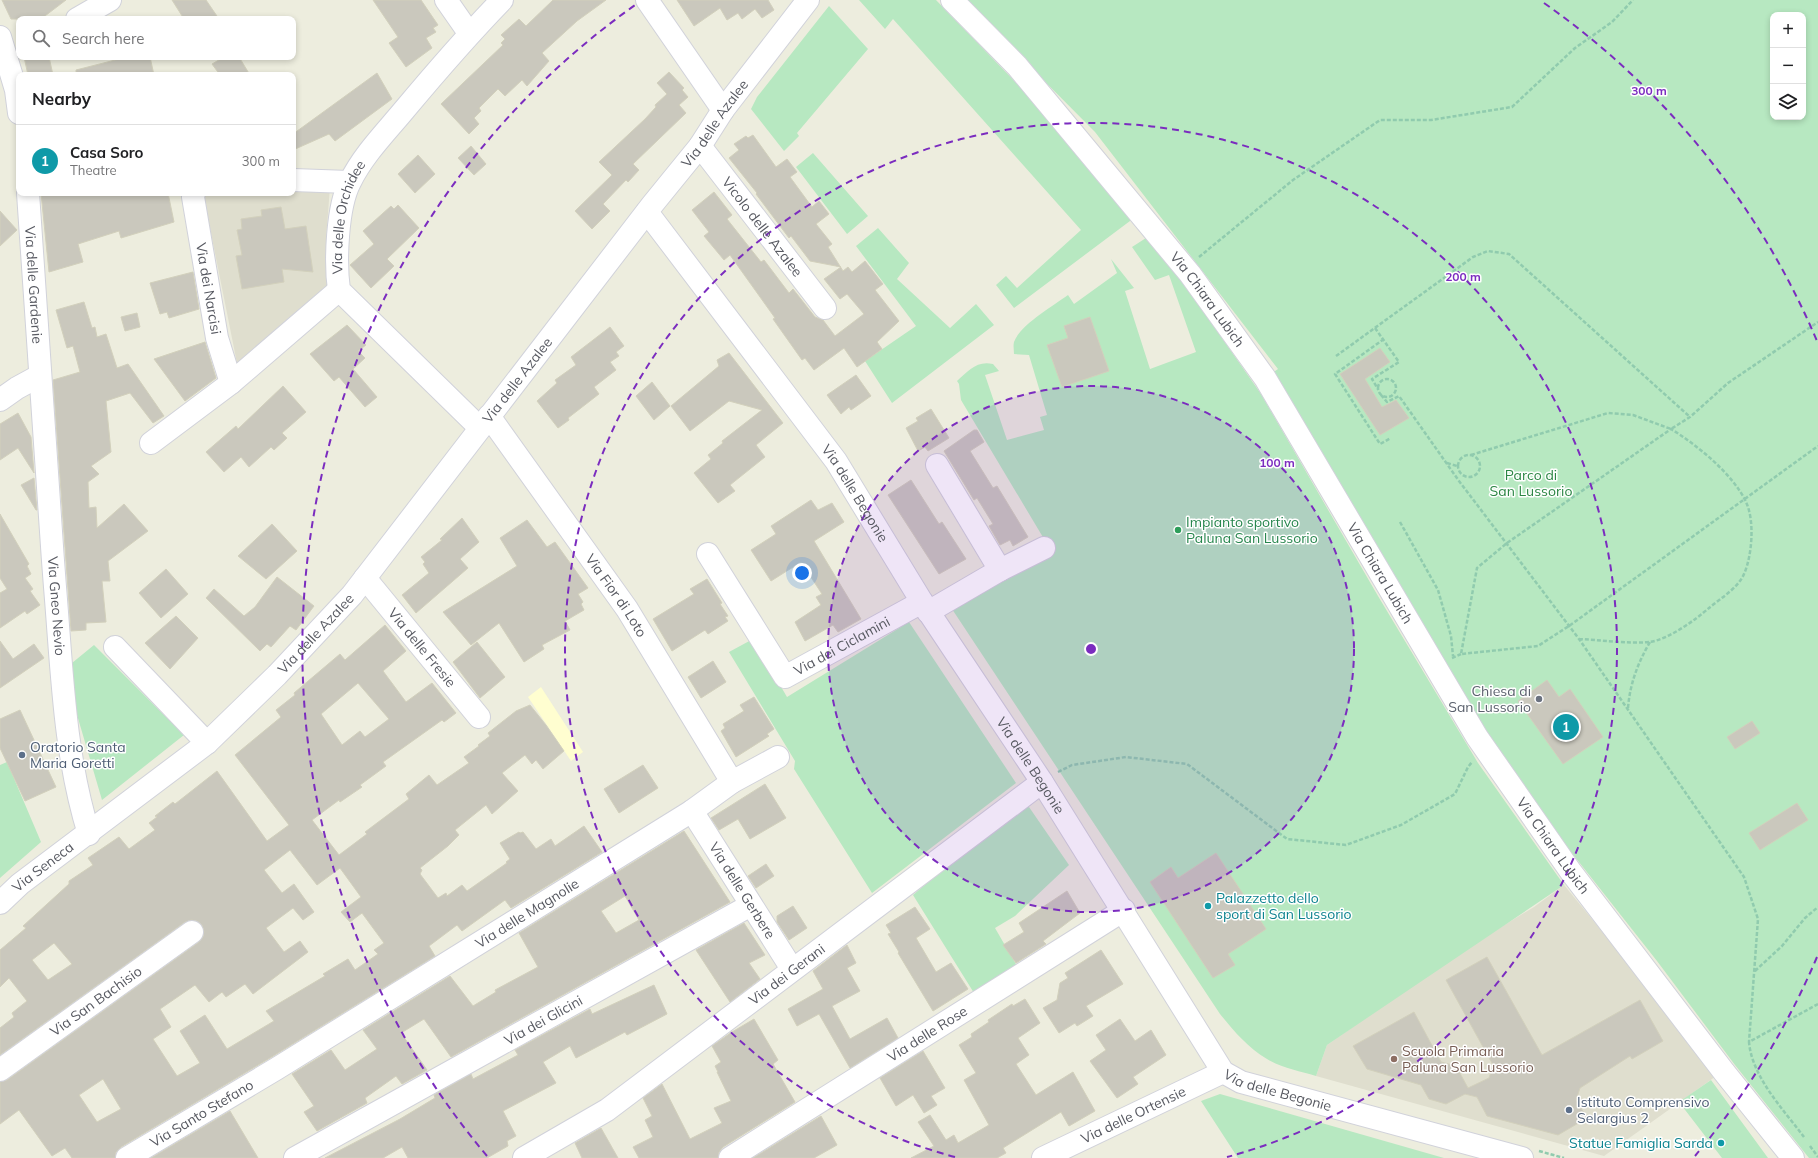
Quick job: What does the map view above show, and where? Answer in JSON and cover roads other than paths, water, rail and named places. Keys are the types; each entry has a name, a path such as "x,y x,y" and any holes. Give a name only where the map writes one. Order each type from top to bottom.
{"street":[{"path":"82,16 110,0"},
{"path":"446,0 469,33"},
{"name":"Via delle Orchidee","path":"484,422 339,290 337,272 341,212 349,182 373,147 469,33 502,0"},
{"path":"647,0 723,110"},
{"name":"Via delle Azalee","path":"89,834 207,743 277,675 352,595 484,422 700,146 723,110 808,0"},
{"name":"Via Chiara Lubich","path":"952,0 1017,66 1188,271 1265,378 1484,748 1576,879 1724,1072 1801,1151"},
{"path":"6,52 16,90"},
{"name":"Vicolo delle Azalee","path":"700,146 825,308"},
{"path":"296,180 349,182"},
{"name":"Via delle Gardenie","path":"28,196 39,376"},
{"name":"Via dei Narcisi","path":"193,196 217,338 231,383"},
{"name":"Via delle Begonie","path":"647,212 836,461 925,607 1042,782 1124,910 1223,1072 1241,1082 1527,1154"},
{"path":"151,443 231,383 339,290"},
{"path":"0,400 17,388 39,376"},
{"name":"Via Gneo Nevio","path":"39,376 62,679 78,798 89,834"},
{"name":"Via Fior di Loto","path":"484,422 627,609 732,782"},
{"path":"937,465 1000,570"},
{"name":"Via dei Ciclamini","path":"708,554 785,678 1044,548"},
{"name":"Via delle Fresie","path":"365,578 479,717"},
{"path":"115,647 207,743"},
{"name":"Via delle Magnolie","path":"276,1069 692,811 732,782 778,757"},
{"name":"Via dei Gerani","path":"524,1158 607,1110 792,969 1042,782"},
{"name":"Via delle Gerbere","path":"692,811 792,969"},
{"name":"Via Seneca","path":"0,903 20,884 89,834"},
{"name":"Via dei Glicini","path":"295,1158 751,905"},
{"name":"Via delle Rose","path":"730,1158 1124,910"},
{"name":"Via San Bachisio","path":"0,1070 192,932"},
{"name":"Via Santo Stefano","path":"127,1158 276,1069"},
{"name":"Via delle Ortensie","path":"1043,1158 1223,1072"}],"place":[{"name":"Impianto sportivo Paluna San Lussorio","path":"1178,530"},
{"name":"Chiesa di San Lussorio","path":"1539,699"},
{"name":"Casa Soro","path":"1566,727"},
{"name":"Oratorio Santa Maria Goretti","path":"22,755"},
{"name":"Palazzetto dello sport di San Lussorio","path":"1208,906"},
{"name":"Scuola Primaria Paluna San Lussorio","path":"1394,1059"},
{"name":"Istituto Comprensivo Selargius 2","path":"1569,1110"},
{"name":"Statue Famiglia Sarda","path":"1721,1143"}],"park label":[{"name":"Parco di San Lussorio","path":"1531,484"}]}
